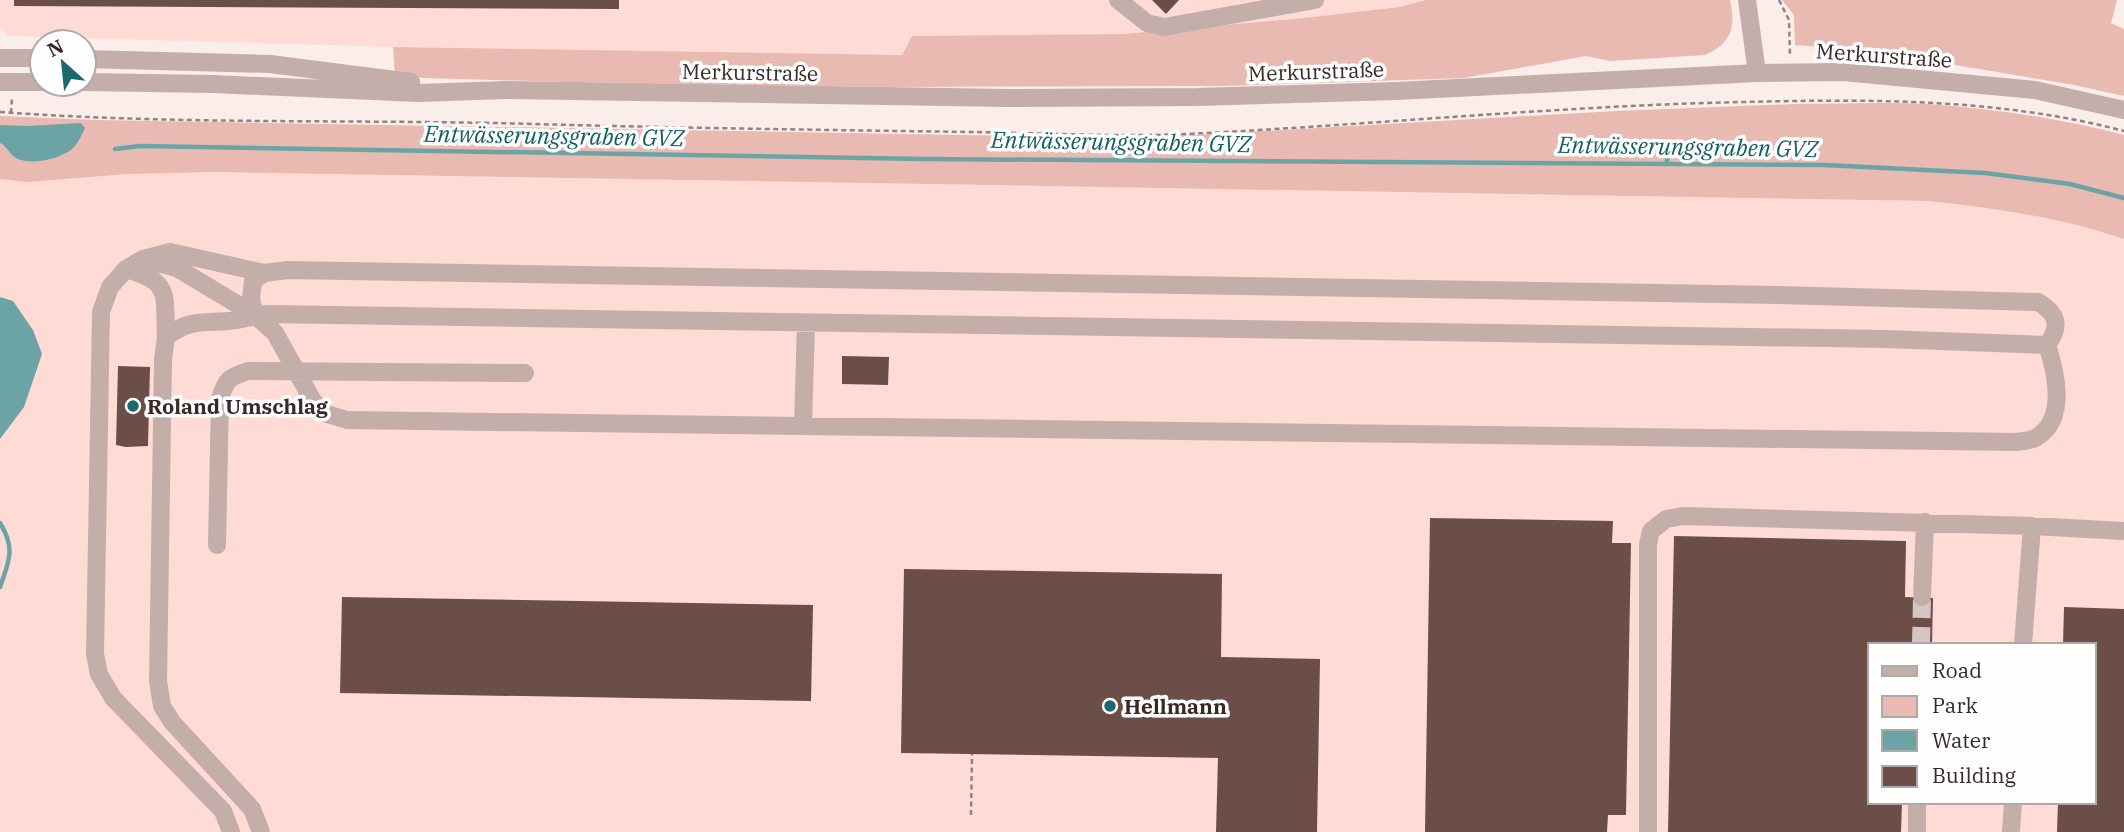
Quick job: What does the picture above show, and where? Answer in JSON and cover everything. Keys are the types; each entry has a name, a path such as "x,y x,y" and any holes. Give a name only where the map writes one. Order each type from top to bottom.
{"street":[{"path":"1118,0 1147,23 1164,27 1315,0"},
{"path":"1746,0 1757,73"},
{"path":"0,58 28,58"},
{"name":"Merkurstraße","path":"98,59 270,64 421,84 506,90"},
{"name":"Merkurstraße","path":"98,82 418,93 506,90 981,97 1198,97 1396,92 1757,73 1843,72 2035,90 2124,110"},
{"path":"0,82 28,82"},
{"path":"143,259 177,268 255,315 275,333 313,401 327,414 346,420 2015,442 2035,439 2050,426 2055,411 2055,384 2047,345 2054,335 2056,320 2051,309 2038,302 1751,294 315,270 264,273 170,252 143,259 126,269 110,287 101,312 95,654 99,674 113,698 223,811 231,832"},
{"path":"126,269 149,276 160,285 164,299 166,337 163,360 158,556 158,681 162,706 172,722 252,809 261,832"},
{"path":"255,315 251,299 253,282 264,273"},
{"path":"166,337 181,325 232,321 255,315 1885,339 2047,345"},
{"path":"803,426 806,323"},
{"path":"217,545 220,399 231,376 248,371 525,373"},
{"path":"1648,832 1648,544 1651,531 1667,519 1683,516 1925,522 2124,531"},
{"path":"1922,597 1925,522"},
{"path":"2023,643 2032,526"},
{"path":"1917,804 1917,832"},
{"path":"2011,832 2013,804"}],"path":[{"path":"1779,0 1789,20 1790,73"},
{"path":"0,112 86,117 673,128 1178,134 1661,104 1790,100 1927,101 2003,107 2087,121 2124,131"},
{"path":"971,815 972,754"}],"shaded area":[{"path":"0,0 1426,0 1399,7 1304,18 1123,34 913,36 902,55 393,47 98,39 98,28 28,28 28,37 7,36 0,28"},
{"path":"214,172 1928,201 2003,208 2088,227 2124,239 2124,832 0,832 0,179 27,182 128,174"}],"green space":[{"path":"1426,0 1730,0 1732,26 1721,45 1705,55 1610,61 1586,56 1464,78 1225,86 887,87 424,78 395,75 393,47 902,55 912,36 1123,34 1304,18 1399,7"},
{"path":"1782,0 2117,0 2111,23 2124,29 2124,96 1878,52 1795,45 1794,15"},
{"path":"1895,103 1953,106 2051,119 2124,135 2124,239 2027,214 1928,201 214,172 128,174 27,182 0,179 0,116 97,120 1140,138 1616,111"}],"water":[{"path":"81,123 85,128 74,147 62,155 46,160 22,160 0,143 0,125"},
{"path":"0,297 13,301 33,330 42,354 24,407 0,439"}],"building":[{"path":"14,0 619,0 619,9 14,6"},
{"path":"1152,0 1179,0 1166,14"},
{"path":"842,356 889,357 888,385 842,384"},
{"name":"Roland Umschlag","path":"118,366 150,367 148,446 116,445"},
{"path":"1430,518 1613,521 1612,543 1631,543 1626,815 1608,815 1607,832 1425,832"},
{"path":"1674,536 1906,541 1905,597 1933,598 1932,643 1868,643 1868,804 1902,804 1901,832 1668,832"},
{"name":"Hellmann","path":"904,569 1222,574 1221,657 1320,659 1317,832 1216,832 1218,758 901,753"},
{"path":"342,597 813,605 811,701 340,693"},
{"path":"2064,607 2124,609 2124,832 2057,832 2058,804 2096,804 2096,643 2063,643"}],"waterway":[{"name":"Entwässerungsgraben GVZ","path":"115,149 140,146 923,159 1825,165 1985,173 2070,184 2124,198"},
{"path":"1667,155 1667,163"},
{"path":"0,523 9,548 8,562 0,587"}],"tunnel":[{"path":"1921,643 1922,597"}],"place":[{"name":"Roland Umschlag","path":"133,406"},
{"name":"Hellmann","path":"1110,706"}]}
